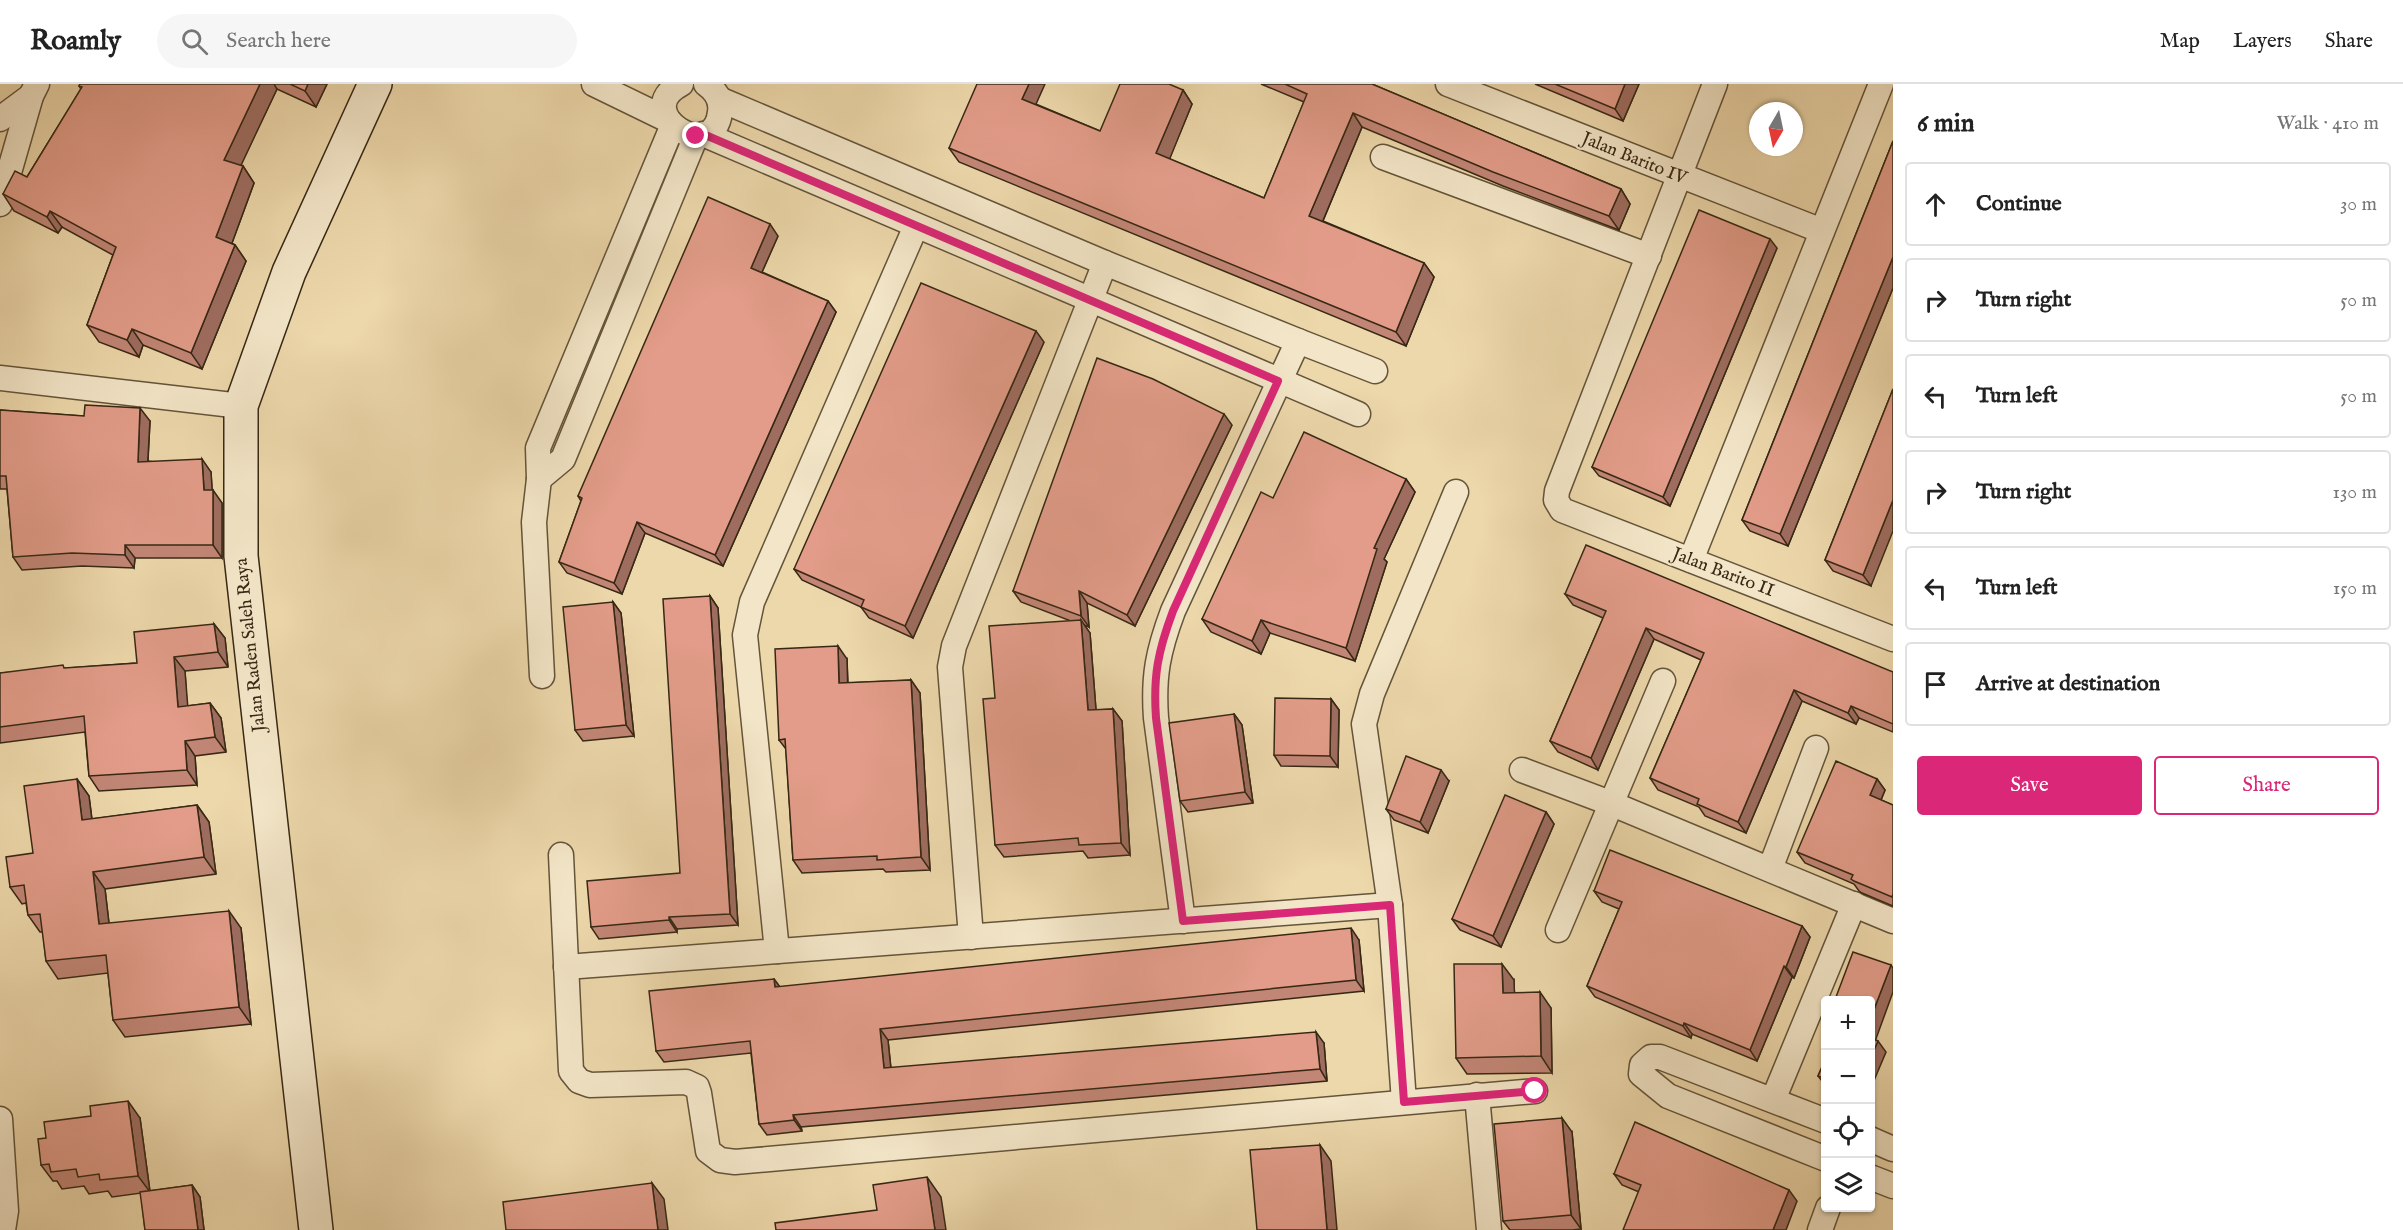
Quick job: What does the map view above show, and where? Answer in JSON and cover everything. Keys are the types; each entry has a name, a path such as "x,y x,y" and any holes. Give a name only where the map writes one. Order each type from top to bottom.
{"main road":[{"name":"Jalan Raden Saleh Raya","path":"316,1230 241,556 241,406 289,272 375,84"}],"street":[{"path":"594,84 670,124 684,134 700,135 1358,414"},
{"path":"542,676 534,522 539,479 537,448 670,124 665,109 667,97 681,84"},
{"name":"Jalan Barito IV","path":"1448,84 1679,177 1822,231"},
{"path":"1383,158 1649,256 1715,84"},
{"path":"1691,560 1881,84"},
{"path":"0,119 34,90"},
{"path":"0,204 34,90"},
{"path":"539,479 563,459 700,135 711,130 720,116 713,91"},
{"path":"713,91 1105,263 1375,371"},
{"path":"777,951 745,635 752,602 916,226"},
{"name":"Jalan Barito II","path":"1649,256 1557,491 1557,503 1562,510 1893,638"},
{"path":"971,937 950,667 954,646 1105,263"},
{"path":"1183,921 1156,718 1154,684 1159,650 1178,601 1298,341"},
{"path":"0,378 241,406"},
{"path":"1404,1102 1390,905 1364,724 1372,694 1456,492"},
{"path":"1558,930 1663,681"},
{"path":"1770,869 1816,748"},
{"path":"1522,770 1610,803 1893,921"},
{"path":"561,855 570,1065 576,1078 590,1085 686,1082 694,1085 699,1093 708,1151 712,1156 727,1162 1535,1091"},
{"path":"1773,1100 1854,904"},
{"path":"566,967 1390,905"},
{"path":"1821,1119 1660,1057 1651,1057 1642,1065 1641,1074 1668,1096 1823,1158"},
{"path":"1477,1095 1489,1230"},
{"path":"1,1134 6,1211 3,1230"},
{"path":"1875,1141 1893,1149"},
{"path":"1875,1179 1893,1186"},
{"path":"1820,1230 1827,1212"}],"building":[{"path":"80,84 260,84 224,160 243,166 216,237 235,245 191,353 132,329 127,340 87,325 116,247 50,211 47,217 3,194 15,171 27,177 82,87 79,86"},
{"path":"290,84 308,84 305,91"},
{"path":"977,84 1029,84 1022,99 1100,131 1120,84 1169,84 1183,90 1156,153 1264,198 1307,94 1285,84 1372,84 1621,189 1609,216 1493,172 1353,113 1309,216 1424,263 1396,332 949,148"},
{"path":"1555,84 1625,84 1615,109"},
{"path":"1893,141 1893,257 1780,534 1742,520"},
{"path":"708,197 770,224 751,268 828,301 715,555 637,522 614,583 559,562 582,498 578,496"},
{"path":"1699,210 1770,239 1663,497 1592,467"},
{"path":"921,283 1036,331 905,626 861,607 864,600 794,569"},
{"path":"1097,358 1153,379 1224,414 1127,615 1079,591 1081,616 1013,591"},
{"path":"1893,389 1893,500 1863,575 1825,560"},
{"path":"85,405 140,408 138,462 202,459 204,490 213,490 213,545 125,545 125,555 72,553 13,557 6,476 0,476 0,410 84,416"},
{"path":"1304,432 1406,479 1374,548 1377,549 1346,648 1261,620 1252,641 1202,619 1261,492 1273,498"},
{"path":"1586,545 1893,672 1893,724 1851,706 1848,713 1794,690 1738,822 1697,804 1699,799 1650,778 1704,653 1646,628 1591,758 1550,741 1606,611 1565,594"},
{"path":"710,596 730,914 669,917 669,920 591,927 587,881 680,873 663,599"},
{"path":"613,602 626,725 575,730 563,607"},
{"path":"1081,620 1088,710 1113,709 1121,843 1079,845 1078,838 995,845 983,699 995,698 989,626"},
{"path":"214,624 218,652 174,657 178,707 210,703 215,737 185,741 187,770 89,776 84,716 0,727 0,673 63,665 64,668 137,663 134,632"},
{"path":"838,646 839,683 911,680 921,857 877,860 877,856 793,860 785,739 779,740 775,649"},
{"path":"1275,698 1331,699 1330,756 1274,755"},
{"path":"1234,714 1245,792 1180,801 1169,723"},
{"path":"1406,756 1441,770 1420,822 1386,809"},
{"path":"1836,761 1877,779 1870,795 1893,805 1892,897 1854,881 1851,879 1853,875 1797,852"},
{"path":"77,779 82,820 197,805 204,857 93,872 99,924 229,911 239,1007 113,1020 106,955 46,961 40,914 28,915 24,885 10,887 6,857 33,853 24,786"},
{"path":"1505,795 1546,812 1493,936 1452,919"},
{"path":"1610,850 1802,926 1750,1050 1684,1023 1683,1026 1587,986 1622,902 1594,891"},
{"path":"1351,928 1356,980 880,1029 884,1068 1316,1032 1320,1069 793,1115 794,1120 759,1124 750,1041 656,1051 649,991 774,979 775,987"},
{"path":"1853,952 1891,965 1875,1007 1875,996 1836,996"},
{"path":"1454,964 1502,964 1503,993 1540,992 1541,1056 1456,1058"},
{"path":"128,1101 138,1176 100,1180 99,1174 78,1177 76,1169 51,1172 49,1164 41,1165 38,1139 46,1138 44,1122 91,1116 90,1106"},
{"path":"1562,1118 1571,1215 1503,1221 1494,1124"},
{"path":"1635,1122 1789,1190 1773,1230 1623,1230 1641,1185 1614,1174"},
{"path":"1320,1145 1327,1230 1257,1230 1250,1150"},
{"path":"927,1177 935,1230 776,1230 775,1223 877,1210 873,1185"},
{"path":"652,1183 658,1230 506,1230 503,1202"},
{"path":"192,1185 198,1230 145,1230 140,1192"}],"route":[{"path":"696,136 703,134 1278,381 1173,611 1159,650 1154,684 1156,718 1183,921 1390,905 1404,1102 1535,1091"}]}
